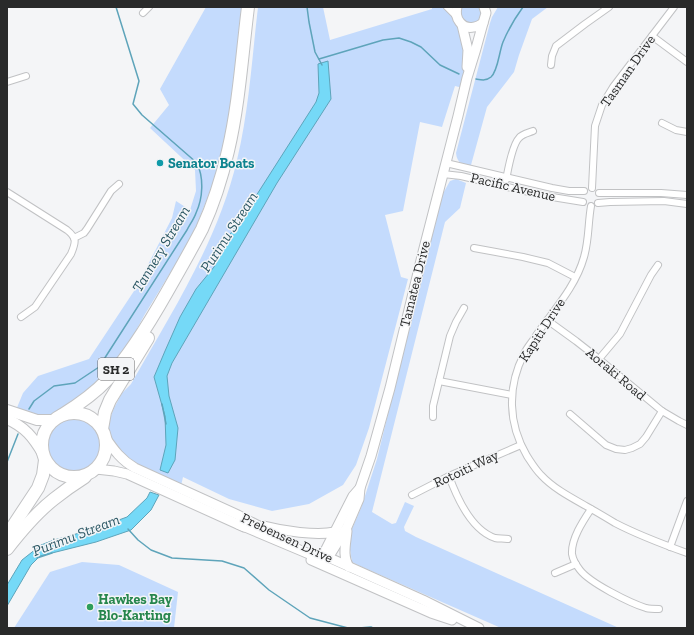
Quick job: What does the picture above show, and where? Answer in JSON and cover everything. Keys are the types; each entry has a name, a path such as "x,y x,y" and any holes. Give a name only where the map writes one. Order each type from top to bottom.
{"highway":[{"name":"SH 2","path":"7,535 38,488 43,475 44,457 42,444 47,427 83,401 99,387 126,357 157,310 202,227 222,174 234,126 248,7"},
{"name":"SH 2","path":"7,550 21,531 42,509 54,498 91,472 104,458 106,448 103,433 105,412 110,400 178,287 209,222 226,177 234,148 239,116 252,7"},
{"path":"58,418 70,413 84,415 96,422 103,433"},
{"path":"44,457 51,468 63,476 74,478 91,472"}],"main road":[{"name":"Tamatea Drive","path":"457,7 456,13 468,50 467,78"},
{"name":"Tamatea Drive","path":"326,557 347,527 359,499 360,488 371,456 390,388 467,78 487,9"},
{"path":"459,21 469,28 474,28 483,23"},
{"path":"7,410 37,420 58,418"},
{"path":"7,419 21,426 33,438 44,457"},
{"name":"Prebensen Drive","path":"103,433 119,456 135,468 326,557 423,600 479,628"},
{"name":"Prebensen Drive","path":"91,472 114,471 127,474 238,524 321,565 431,613 474,628"},
{"name":"Tamatea Drive","path":"326,557 325,551 353,496 360,488"},
{"path":"251,522 274,529 319,534 335,532"},
{"path":"238,524 312,556 321,559 326,557 331,564 391,592 431,613"},
{"path":"347,527 345,551 348,567"}],"street":[{"path":"143,13 149,7"},
{"path":"447,7 459,21"},
{"path":"552,65 552,56 556,46 610,7"},
{"name":"Tasman Drive","path":"592,188 595,126 602,105 610,91 674,7"},
{"path":"652,36 687,62"},
{"path":"7,82 26,76"},
{"path":"662,123 676,130 687,132"},
{"path":"505,185 516,142 524,134 533,131"},
{"name":"Pacific Avenue","path":"446,163 552,188 569,191 584,191"},
{"name":"Pacific Avenue","path":"443,174 461,176 505,185 546,196 583,202"},
{"path":"74,238 84,233 111,191 119,184"},
{"path":"598,203 600,198 599,193 592,188 586,189 582,197 583,202 591,206 598,203 610,202 664,201 687,204"},
{"path":"7,192 67,230 74,238 74,246 71,254 35,307 21,317"},
{"path":"599,193 662,193 687,195"},
{"name":"Kapiti Drive","path":"591,206 587,246 584,258 565,296 524,354 518,366 514,381 511,407 514,422 521,445 532,464 541,475 562,492 622,526 687,553"},
{"path":"474,248 548,263 575,277"},
{"path":"599,359 620,334 650,275 658,265"},
{"path":"433,417 433,406 452,329 464,308"},
{"name":"Aoraki Road","path":"547,320 599,359 662,412 687,424"},
{"path":"439,381 512,395"},
{"path":"570,414 606,445 616,449 625,450 640,444 662,412"},
{"name":"Rotoiti Way","path":"412,495 449,476 521,445"},
{"path":"449,476 462,508 472,521 487,534 496,538 508,539"},
{"path":"670,547 687,501"},
{"path":"591,509 574,539 572,553 576,564 584,574 604,588 648,609 659,609"},
{"path":"555,573 576,564"}],"shaded area":[{"path":"206,7 243,7 233,102 218,171 196,227 121,358 105,376 59,412 42,416 32,415 16,410 23,393 38,376 89,359 136,288 172,218 176,201 190,210 196,191 195,170 150,128 169,105 160,89"},
{"path":"258,7 323,7 330,40 432,9 432,7 442,7 447,10 456,21 467,47 463,88 455,86 442,127 420,122 403,211 385,215 401,277 408,279 369,428 356,465 343,485 309,504 272,511 229,499 183,477 181,486 138,467 119,451 110,437 107,426 122,393 131,384 178,303 206,247 229,190 241,141"},
{"path":"462,7 480,7 482,14 480,19 468,24 461,18"},
{"path":"498,7 548,7 532,19 514,72 487,107 471,165 465,165 460,163 456,153 490,23"},
{"path":"456,179 466,183 460,208 445,222 372,512 392,524 396,523 405,502 414,506 404,527 405,531 619,628 501,628 352,562 350,550 351,531 361,508 377,459 441,197 450,181"},
{"path":"74,417 85,419 94,425 100,434 102,445 100,456 94,465 85,471 74,473 63,471 54,465 48,456 46,445 48,434 54,425 63,419"},
{"path":"82,562 119,565 178,592 174,628 14,628 50,572"}],"water":[{"path":"328,61 331,99 277,183 172,363 167,376 169,396 178,428 175,460 168,473 160,470 166,445 165,416 154,377 180,317 196,289 214,267 224,243 247,210 316,102 319,93 318,64"},
{"path":"150,492 159,495 151,510 131,530 96,542 40,556 31,565 7,606 7,585 22,560 41,545 127,517 147,498"}],"waterway":[{"name":"Tannery Stream","path":"29,409 34,401 54,386 75,383 99,367 187,230 200,201 202,181 197,163 142,115 133,104 139,81 116,7"},
{"name":"Purimu Stream","path":"307,7 315,52 322,65"},
{"path":"476,79 486,80 493,74 497,66 505,38 523,7"},
{"path":"319,59 383,40 399,38 421,47 440,65 459,74"},
{"name":"Purimu Stream","path":"162,404 166,424"},
{"name":"Tannery Stream","path":"7,462 18,434"},
{"path":"128,529 138,540 151,550 172,558 222,561 244,568 269,590 310,618 348,628"},
{"name":"Purimu Stream","path":"37,558 52,553"},
{"path":"359,628 373,628"}],"place":[{"name":"Senator Boats","path":"160,163"},
{"name":"Hawkes Bay Blo-Karting","path":"90,607"}]}
